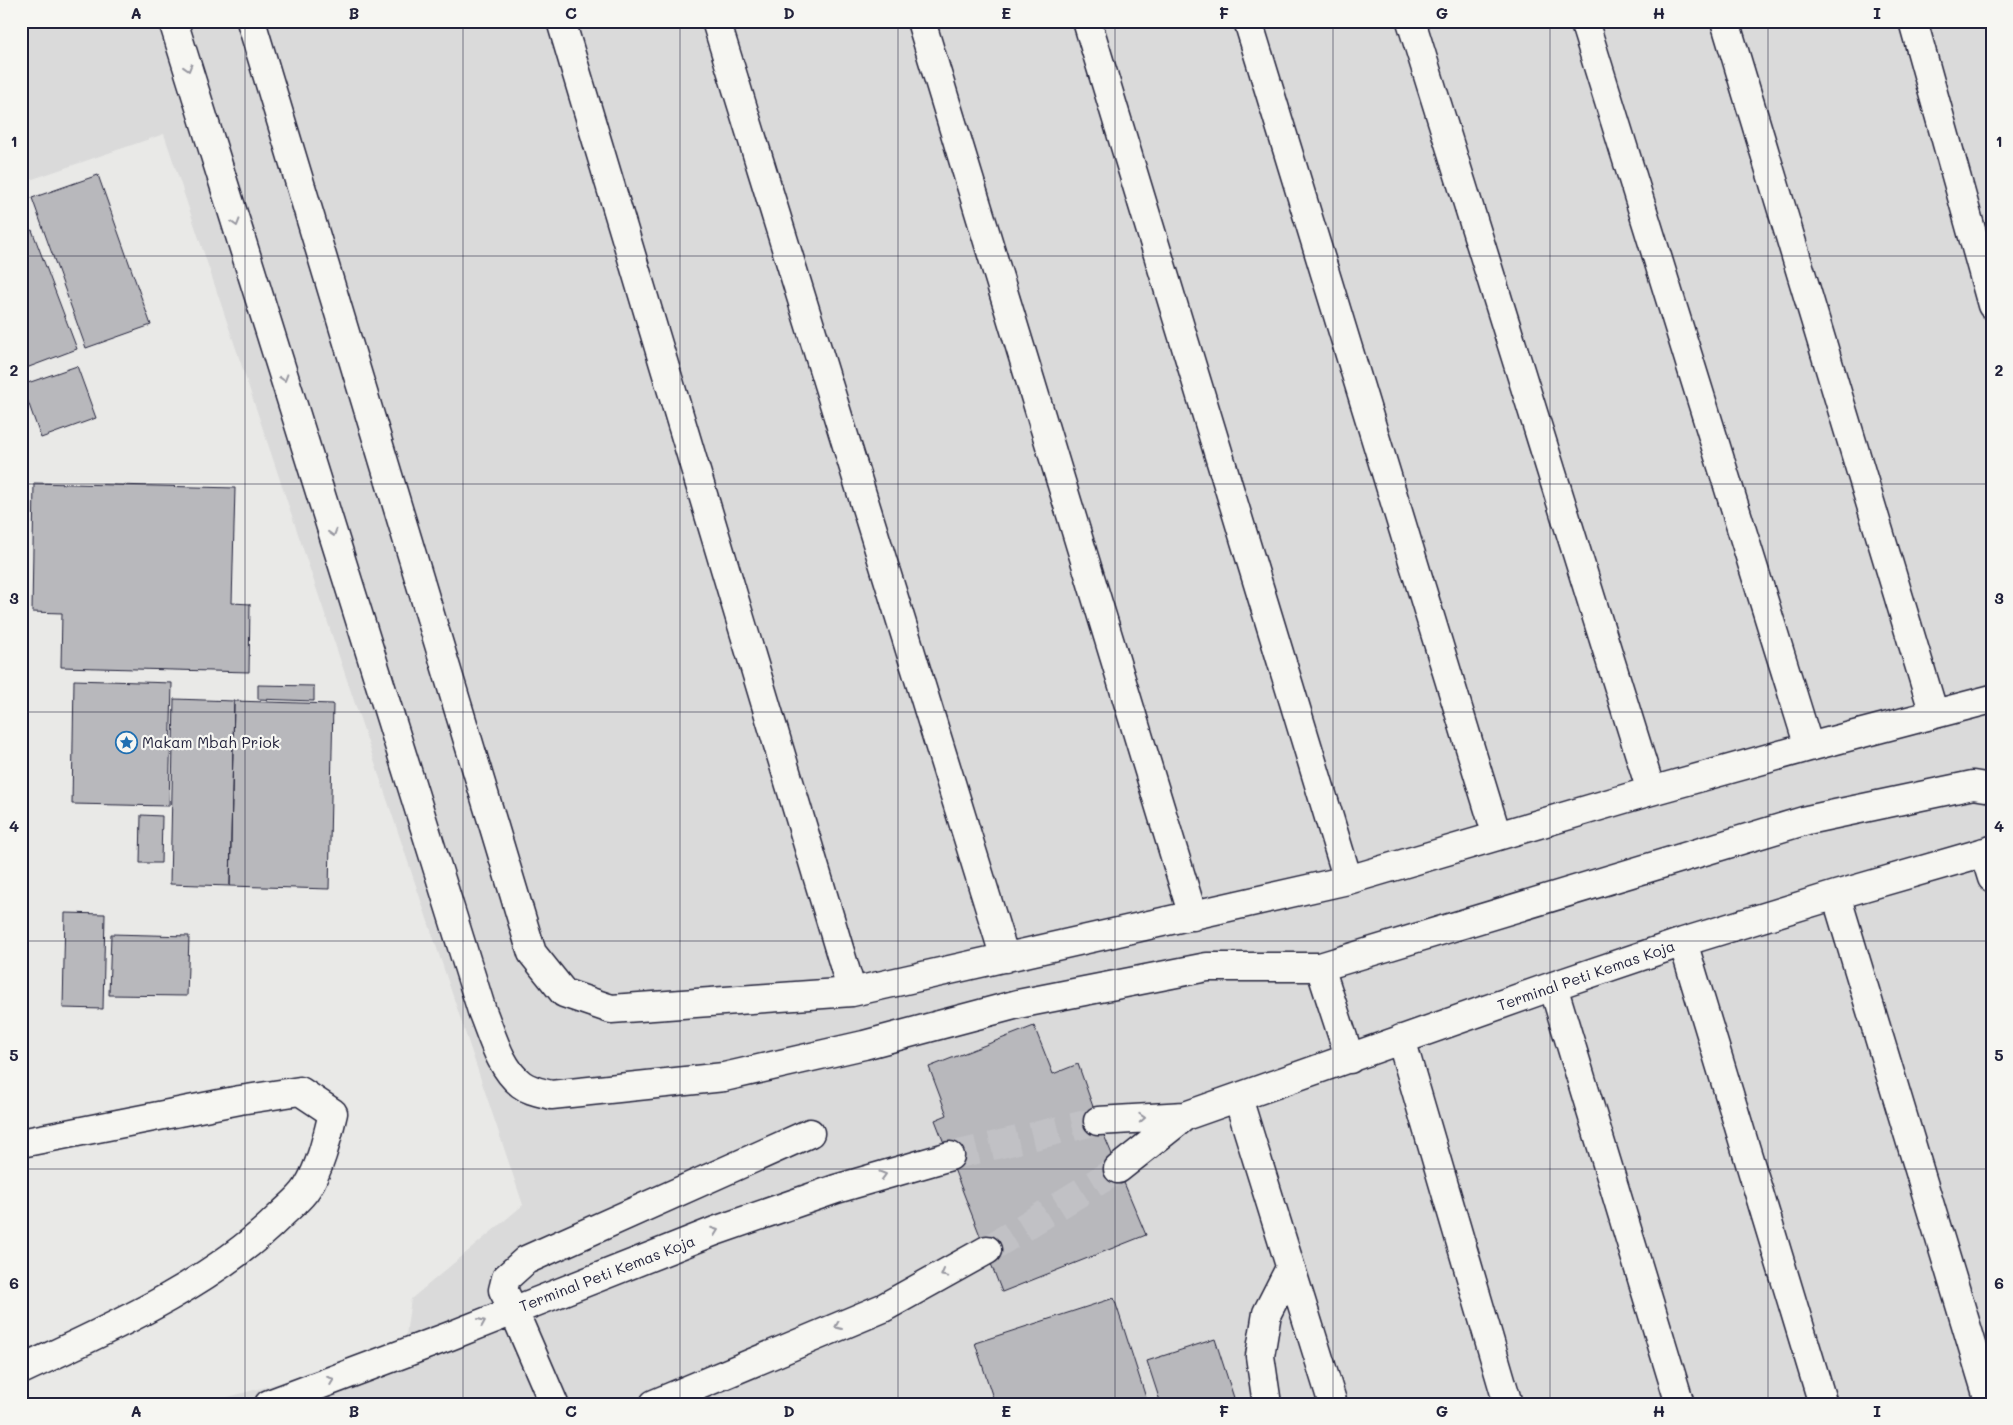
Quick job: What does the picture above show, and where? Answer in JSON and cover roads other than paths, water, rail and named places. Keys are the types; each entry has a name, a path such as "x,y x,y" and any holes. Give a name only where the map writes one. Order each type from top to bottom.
{"street":[{"path":"173,21 482,1011 511,1074 522,1085 534,1091 551,1095 724,1077 864,1045 1018,1004 1207,968 1320,967 1807,820 1973,785 1992,788"},
{"path":"251,21 532,953 564,993 611,1008 852,992 1348,880 1651,791 1992,699"},
{"path":"561,21 852,992"},
{"path":"716,21 1005,958"},
{"path":"920,21 1193,916"},
{"path":"1087,21 1348,880"},
{"path":"1248,21 1497,836"},
{"path":"1411,21 1651,791"},
{"path":"1584,21 1809,747"},
{"path":"1725,21 1934,714"},
{"path":"1913,21 1992,305"},
{"path":"1988,851 1992,878"},
{"name":"Terminal Peti Kemas Koja","path":"1098,1120 1185,1116 1350,1059 1401,1039 1684,942 1988,851"},
{"path":"1836,895 1990,1404"},
{"path":"1684,942 1823,1404"},
{"path":"1320,967 1350,1059"},
{"path":"1554,986 1680,1404"},
{"path":"1401,1039 1508,1404"},
{"path":"21,1143 240,1100 300,1091 333,1113 323,1152 307,1189 258,1238 213,1270 118,1324 21,1370"},
{"path":"1238,1098 1333,1404"},
{"name":"Terminal Peti Kemas Koja","path":"1118,1168 1185,1116"},
{"path":"554,1404 503,1290 506,1278 526,1260 810,1132"},
{"name":"Terminal Peti Kemas Koja","path":"269,1404 450,1336 513,1309 715,1231 826,1192 950,1156"},
{"path":"654,1404 883,1308 987,1250"},
{"path":"1268,1404 1260,1356 1267,1313 1290,1268"}],"tunnel":[{"path":"950,1156 1098,1121"},
{"path":"987,1250 1118,1169"}],"place":[{"name":"Makam Mbah Priok","path":"126,742"}]}
